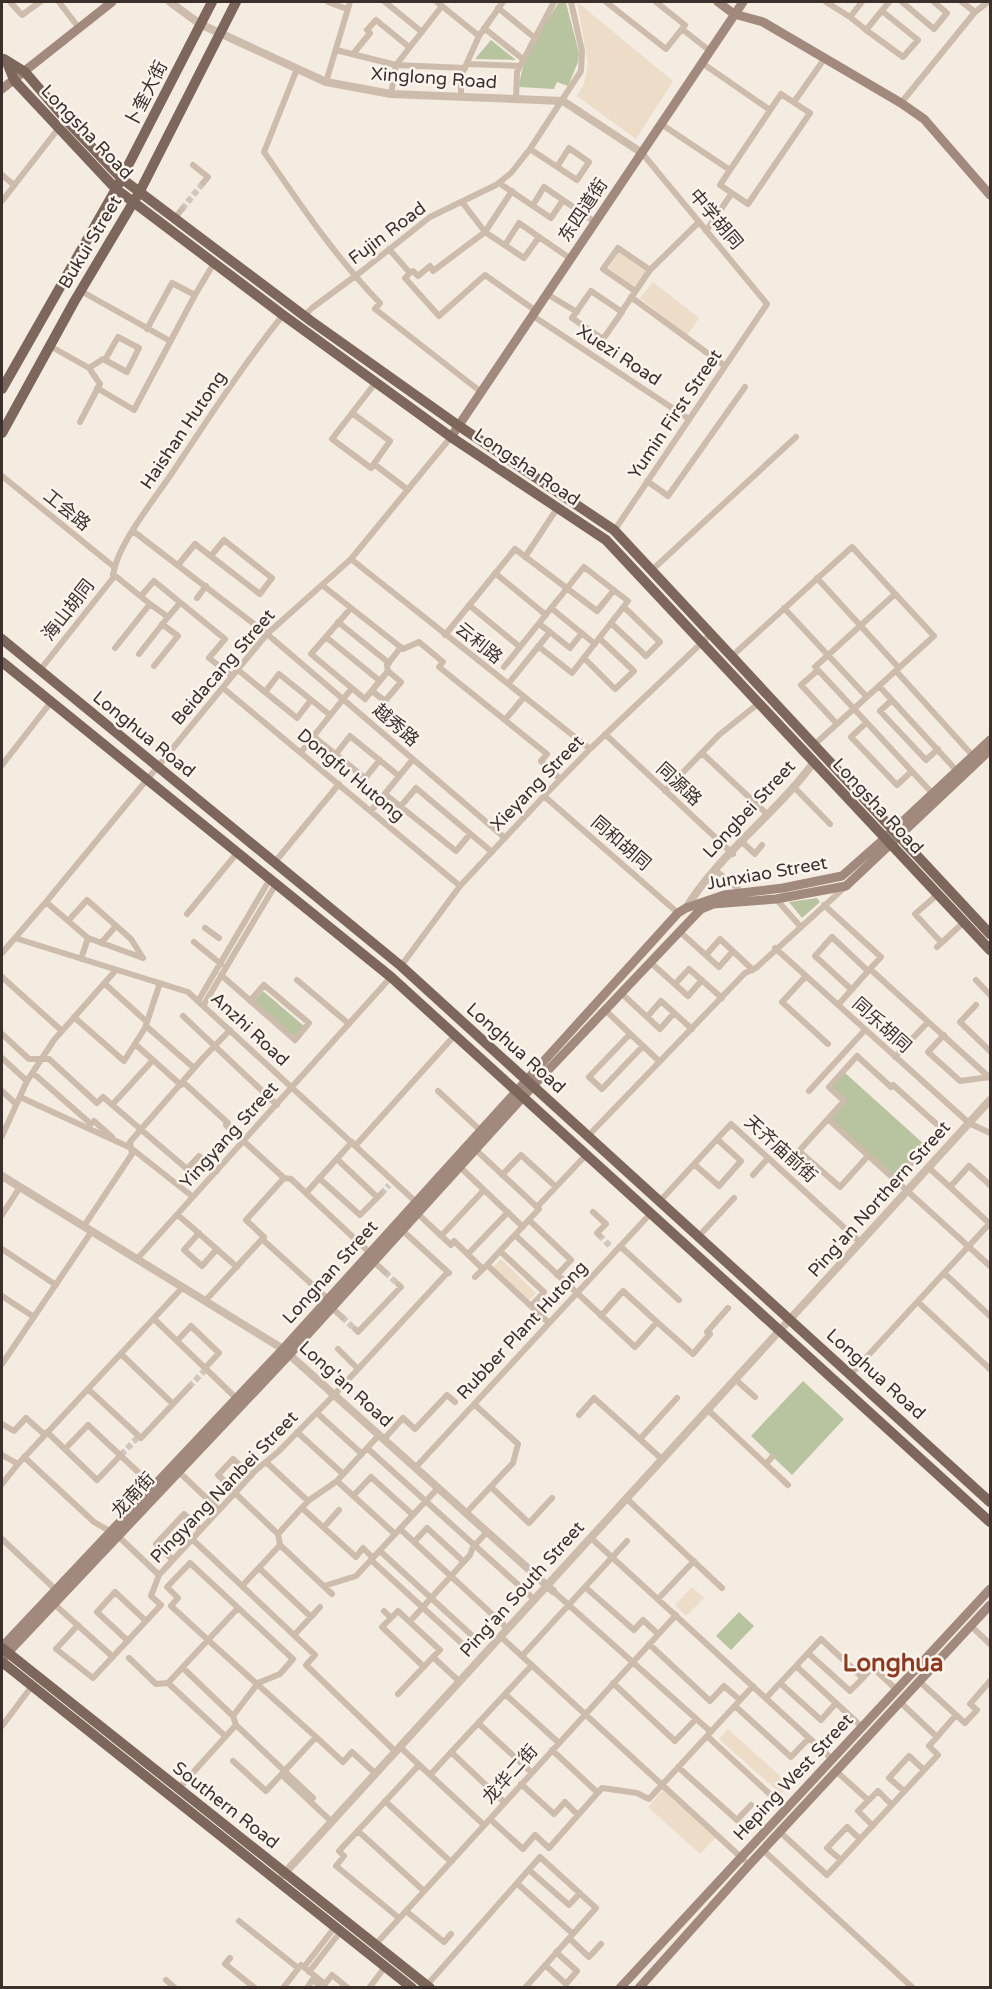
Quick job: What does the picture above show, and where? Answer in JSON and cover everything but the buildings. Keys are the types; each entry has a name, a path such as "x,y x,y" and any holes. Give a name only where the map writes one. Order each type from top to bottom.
{"main road":[{"path":"2,89 112,2"},
{"name":"卜奎大街","path":"2,389 116,189 212,2"},
{"path":"220,33 236,2"},
{"path":"718,2 734,14 763,22 901,103 924,119 990,195"},
{"name":"东四道街","path":"451,437 743,2"},
{"name":"Bukui Street","path":"2,433 140,191 220,33"},
{"path":"2,78 4,58"},
{"name":"Longsha Road","path":"4,58 25,72 121,178 304,316 459,426 614,530 815,744 938,894 990,950"},
{"name":"Longsha Road","path":"4,58 14,80 116,189 451,437 606,540 814,762 990,934"},
{"name":"Longhua Road","path":"2,639 401,966 990,1502"},
{"name":"Longhua Road","path":"2,662 391,977 990,1522"},
{"name":"Junxiao Street","path":"691,919 701,909 714,904 776,899 846,886 933,794 990,740"},
{"name":"Junxiao Street","path":"685,909 724,895 783,888 842,876 892,837 990,750"},
{"name":"Longnan Street","path":"372,1257 402,1231 476,1150 519,1094 685,909"},
{"name":"Longnan Street","path":"529,1083 605,1010 691,919"},
{"name":"Longnan Street","path":"3,1654 56,1590 114,1534 153,1486 236,1398 286,1352 372,1257 416,1202 480,1130 519,1094"},
{"name":"龙南街","path":"3,1654 54,1604 114,1534 178,1472 286,1352"},
{"name":"Heping West Street","path":"620,1988 990,1589"},
{"name":"Heping West Street","path":"639,1988 749,1865 990,1605"},
{"name":"Southern Road","path":"3,1654 32,1686 281,1877 370,1950 386,1967 412,1988"},
{"name":"Southern Road","path":"3,1654 179,1788 338,1929 429,1986"}],"street":[{"path":"10,2 22,15 40,2"},
{"path":"59,2 79,28"},
{"name":"Xinglong Road","path":"170,2 200,24 326,82 391,94 563,102"},
{"path":"328,2 347,9"},
{"path":"326,82 350,2"},
{"path":"385,2 422,32"},
{"path":"461,97 461,76 479,36 503,2"},
{"path":"516,100 517,72 554,2"},
{"name":"Fujin Road","path":"304,316 430,217 499,183 511,173 531,149 581,71 582,51 571,2"},
{"path":"606,2 666,49 685,25 656,2"},
{"path":"826,2 850,16 903,57 918,40 882,11"},
{"path":"850,16 862,2"},
{"path":"866,30 889,2"},
{"path":"902,2 934,28 947,13 934,2"},
{"path":"962,2 975,12"},
{"path":"901,103 975,12 988,2"},
{"path":"391,94 396,65 440,4 479,36"},
{"path":"498,8 535,38"},
{"path":"352,54 370,33 367,30 376,20 409,48"},
{"path":"484,28 522,63"},
{"path":"682,29 710,51"},
{"path":"336,50 396,65 466,66 522,63"},
{"path":"794,102 825,58"},
{"path":"702,63 770,110"},
{"path":"297,69 264,152 296,200 354,277 380,303 375,309 481,392"},
{"path":"782,94 794,102 810,113 748,204 720,185 782,94"},
{"path":"563,102 642,153"},
{"path":"661,124 730,170"},
{"path":"2,201 58,129"},
{"path":"531,149 557,167 577,180 589,162 569,148 557,167"},
{"name":"中学胡同","path":"642,153 767,304"},
{"path":"192,165 208,177 203,183"},
{"path":"2,175 14,185"},
{"path":"499,183 551,218 563,200"},
{"path":"532,205 544,187 595,222"},
{"path":"389,249 410,273 413,271 418,276 430,266 434,271 485,232 512,191"},
{"path":"706,231 732,193"},
{"path":"462,202 485,232 524,258 539,237"},
{"path":"175,218 183,209"},
{"path":"620,314 622,312 591,291 572,318 603,339 620,314 634,294 650,270 699,222"},
{"path":"505,245 519,224 571,259"},
{"path":"650,270 618,248 603,269 725,366"},
{"path":"98,388 134,410 214,263"},
{"name":"Xuezi Road","path":"410,273 405,278 439,316 485,275 534,313 689,419"},
{"path":"147,329 172,283 195,295"},
{"path":"81,291 170,342"},
{"path":"547,294 577,312"},
{"name":"Yumin First Street","path":"606,540 767,304"},
{"name":"Haishan Hutong","path":"113,570 133,531 251,356 284,315"},
{"path":"89,368 103,359 127,372 139,348 118,337 105,360"},
{"path":"50,346 89,368 99,384 80,422"},
{"path":"352,413 390,441 371,468 332,439 352,413 376,382"},
{"path":"647,481 668,496 745,387"},
{"name":"Beidacang Street","path":"2,953 267,634 351,559 451,437"},
{"path":"652,570 796,437"},
{"path":"374,464 408,490"},
{"name":"工会路","path":"2,476 168,617"},
{"path":"525,557 558,507"},
{"name":"越秀路","path":"133,531 267,634 505,838"},
{"path":"178,565 195,543 260,594 272,578 224,540 212,556"},
{"path":"732,656 852,547 934,636 815,744"},
{"path":"445,634 515,549 597,612 614,590"},
{"name":"云利路","path":"351,559 590,749"},
{"path":"504,667 584,567 628,601 572,673 538,646"},
{"name":"海山胡同","path":"40,670 113,578 113,570"},
{"path":"495,573 546,615"},
{"path":"817,579 974,756"},
{"path":"141,596 154,581 225,639 209,658 232,676"},
{"path":"322,585 403,649 419,642 443,662 439,667 547,754 541,761 560,779"},
{"path":"197,598 206,586"},
{"path":"895,594 815,667 933,794"},
{"path":"139,654 180,603"},
{"path":"115,648 150,604"},
{"path":"469,605 531,655"},
{"path":"611,623 646,656 660,642 624,607"},
{"path":"351,608 311,654 365,699 388,671"},
{"path":"551,608 634,671 615,689 584,658"},
{"path":"784,608 867,697"},
{"path":"338,622 389,663"},
{"path":"154,666 178,636 162,624"},
{"path":"539,624 570,648 582,633"},
{"path":"507,684 550,632"},
{"name":"Xieyang Street","path":"401,966 460,886 544,796 605,734 711,634"},
{"path":"326,637 380,681"},
{"path":"372,691 385,701 401,682 388,671 387,665 401,647"},
{"path":"238,670 297,718 311,700"},
{"path":"818,670 801,685 837,724"},
{"path":"265,692 279,674 330,715"},
{"path":"879,686 957,771"},
{"path":"301,752 352,687"},
{"name":"Dongfu Hutong","path":"223,688 460,886"},
{"path":"506,720 524,697"},
{"path":"892,700 880,711 895,728 926,760 938,749"},
{"path":"2,765 51,702"},
{"path":"665,791 719,735 759,702"},
{"path":"866,723 851,737 897,785 912,771"},
{"name":"同源路","path":"605,734 732,853"},
{"path":"313,736 365,778 380,760"},
{"path":"336,754 350,736 399,776"},
{"path":"702,753 766,814"},
{"path":"371,811 413,759"},
{"name":"Longbei Street","path":"685,909 741,841 814,762"},
{"path":"275,862 339,784"},
{"path":"793,786 830,824"},
{"path":"401,806 416,788 492,852"},
{"path":"385,794 456,851 470,834"},
{"name":"同和胡同","path":"544,796 685,909"},
{"path":"741,841 755,854 762,845"},
{"path":"187,914 237,853"},
{"path":"717,871 742,892"},
{"path":"200,1003 273,881"},
{"name":"Junxiao Street","path":"588,1136 745,973 753,969 846,886"},
{"path":"938,894 915,914 938,943 964,922"},
{"path":"776,899 800,926"},
{"path":"46,902 68,921 88,938 143,958 131,939 87,900 68,921"},
{"path":"824,905 881,957 838,1005"},
{"path":"101,943 116,926"},
{"path":"205,928 219,938"},
{"path":"679,931 718,967 733,951"},
{"path":"852,990 815,956 832,937 990,1077"},
{"name":"Anzhi Road","path":"15,938 188,992 354,1144 391,1183 416,1202"},
{"path":"81,958 88,938"},
{"path":"706,955 720,939 753,969"},
{"path":"194,942 223,965"},
{"name":"同乐胡同","path":"775,948 969,1124 990,1133"},
{"path":"650,962 687,996 702,980"},
{"path":"200,1003 221,975 223,965"},
{"path":"2,1136 27,1081 42,1059 62,1031 116,969"},
{"path":"675,984 689,969 722,998"},
{"path":"221,975 250,1001 295,1040 309,1023 264,986 250,1001"},
{"path":"2,976 62,1031"},
{"path":"806,976 782,1002 828,1044"},
{"name":"Yingyang Street","path":"137,1259 391,977"},
{"path":"297,980 349,1024"},
{"path":"976,980 990,995"},
{"path":"104,983 194,1068"},
{"path":"74,1017 123,1061 146,1024 160,983"},
{"path":"621,993 660,1029 674,1013"},
{"path":"647,1017 661,1001 692,1029"},
{"path":"976,1005 960,1022 990,1050"},
{"path":"605,1010 659,1061"},
{"path":"183,1016 277,1105"},
{"path":"895,1057 928,1022"},
{"path":"2,1364 56,1285 132,1154 130,1142 230,1030"},
{"path":"809,1091 865,1030"},
{"path":"2,1034 29,1059 49,1059 98,1103 103,1097 187,1168 199,1156 217,1172"},
{"path":"630,1034 589,1077 602,1089 643,1046"},
{"path":"306,1193 455,1035"},
{"path":"944,1035 928,1052 960,1081 990,1077"},
{"path":"135,1044 228,1123 226,1125 284,1178 291,1179 385,1272"},
{"path":"868,1156 840,1188 799,1151 844,1101 829,1087 856,1056 891,1088 893,1085 942,1129 895,1181"},
{"path":"2,1059 27,1081"},
{"path":"112,1105 153,1060"},
{"path":"33,1073 91,1124 94,1121 119,1143"},
{"path":"2,1091 16,1104"},
{"path":"438,1091 480,1130"},
{"path":"20,1097 131,1148 193,1197"},
{"name":"Ping'an Northern Street","path":"791,1320 990,1100"},
{"path":"828,1119 990,1266"},
{"name":"天齐庙前街","path":"660,1201 731,1124 861,1243"},
{"path":"694,1164 718,1186 741,1161 717,1139"},
{"path":"476,1150 537,1207"},
{"path":"502,1175 521,1155 556,1187"},
{"path":"475,1277 529,1221 539,1209 537,1207 586,1155"},
{"path":"753,1175 768,1158"},
{"path":"319,1178 360,1215 379,1195 337,1159"},
{"path":"950,1187 969,1166 990,1185"},
{"path":"460,1167 523,1227"},
{"path":"851,1374 990,1224 929,1168"},
{"name":"Long'an Road","path":"2,1176 286,1352 550,1589"},
{"path":"284,1178 246,1220 264,1237 262,1239 342,1317"},
{"path":"2,1215 20,1187"},
{"path":"441,1236 484,1190"},
{"path":"699,1236 734,1198"},
{"path":"416,1202 418,1214 441,1236 451,1245 454,1241 549,1323"},
{"path":"468,1254 508,1212"},
{"path":"593,1212 606,1224 597,1233 599,1235"},
{"name":"Rubber Plant Hutong","path":"415,1468 651,1213"},
{"path":"178,1215 237,1266"},
{"path":"529,1221 571,1260 557,1275"},
{"name":"Pingyang Nanbei Street","path":"78,1625 56,1648 93,1678 161,1605 151,1596 159,1575 235,1492 334,1395 449,1273 402,1231"},
{"path":"199,1233 184,1250 202,1266 217,1249"},
{"path":"515,1235 635,1347 657,1322"},
{"path":"205,1301 262,1239"},
{"path":"610,1246 618,1249 680,1300"},
{"path":"2,1249 56,1285"},
{"path":"501,1251 544,1292 531,1306"},
{"path":"944,1274 990,1316"},
{"path":"355,1329 358,1332 401,1287 398,1284"},
{"path":"2,1484 24,1457 183,1287"},
{"path":"601,1316 623,1291 693,1354 710,1335 707,1332 728,1308"},
{"path":"2,1296 34,1317"},
{"path":"918,1302 990,1369"},
{"path":"154,1319 236,1398"},
{"name":"Ping'an South Street","path":"281,1877 534,1600 550,1589 591,1538 791,1320"},
{"path":"177,1341 191,1326 219,1353 205,1368"},
{"path":"338,1349 358,1369"},
{"path":"121,1354 173,1404"},
{"path":"736,1380 755,1397"},
{"path":"88,1389 141,1438 189,1387"},
{"path":"278,1534 308,1501 337,1481 364,1451 403,1418 415,1429 447,1395 455,1402"},
{"path":"579,1415 594,1398 663,1460"},
{"path":"640,1439 677,1398"},
{"path":"466,1513 513,1463 518,1444 474,1404"},
{"path":"708,1410 788,1485"},
{"path":"316,1413 425,1502 534,1600"},
{"path":"2,1425 14,1431 26,1418 65,1449 97,1480 120,1455"},
{"path":"65,1449 88,1425 153,1486"},
{"path":"297,1432 343,1474"},
{"path":"2,1455 18,1464"},
{"path":"24,1457 94,1522 114,1534 159,1575"},
{"path":"766,1464 772,1457"},
{"path":"251,1476 233,1459 219,1475 278,1534 280,1545 332,1594"},
{"path":"266,1462 308,1501"},
{"path":"178,1472 219,1510"},
{"path":"353,1496 371,1477 413,1515"},
{"path":"337,1481 397,1532 414,1542 508,1629"},
{"path":"490,1487 529,1523 552,1498"},
{"path":"324,1586 356,1576 438,1488"},
{"path":"627,1499 722,1588"},
{"path":"302,1508 356,1557 363,1548 468,1649"},
{"path":"324,1527 339,1510"},
{"path":"174,1560 156,1544 184,1514 201,1530"},
{"path":"414,1542 427,1528 464,1562"},
{"path":"413,1618 464,1562 487,1532"},
{"path":"591,1538 832,1759"},
{"path":"2,1539 56,1590"},
{"path":"192,1539 315,1655 306,1665 398,1749 430,1774 484,1825"},
{"path":"522,1656 627,1541"},
{"path":"242,1586 280,1545"},
{"path":"380,1551 479,1642"},
{"path":"658,1599 694,1562"},
{"path":"233,1716 258,1683 280,1674 293,1659 190,1563 167,1587 178,1598 171,1606 258,1683 343,1762 352,1752 376,1774"},
{"path":"259,1568 311,1617"},
{"path":"585,1587 634,1630 643,1620 658,1634"},
{"path":"550,1589 696,1719 786,1809"},
{"path":"128,1641 97,1612 115,1592 146,1621"},
{"path":"54,1604 113,1657"},
{"path":"294,1635 320,1607"},
{"path":"129,1658 156,1684 168,1683 238,1608"},
{"path":"384,1611 391,1618"},
{"path":"398,1695 440,1650 398,1611 382,1627 424,1667"},
{"name":"龙华二街","path":"370,1950 676,1615"},
{"path":"971,1626 990,1644"},
{"path":"501,1637 749,1865"},
{"path":"766,1698 821,1639 863,1677"},
{"path":"649,1644 710,1701 724,1686 737,1703 791,1757 809,1738"},
{"path":"808,1653 850,1691 872,1667 897,1690"},
{"path":"433,1657 460,1682"},
{"path":"430,1774 532,1665"},
{"path":"796,1666 862,1727"},
{"path":"183,1668 233,1716 236,1725 332,1822"},
{"path":"919,1681 965,1723 977,1710 970,1704 990,1681"},
{"path":"168,1683 225,1737"},
{"path":"613,1683 675,1741 696,1719"},
{"path":"780,1683 821,1720 836,1703"},
{"path":"2,1726 32,1686"},
{"path":"490,1819 523,1849 535,1835 549,1848 602,1788 637,1793 650,1799 753,1686"},
{"path":"505,1694 559,1743"},
{"path":"900,1702 937,1737"},
{"path":"780,1832 827,1875 938,1755 929,1746 956,1715"},
{"path":"478,1723 532,1773"},
{"path":"179,1788 236,1725"},
{"path":"232,1761 266,1791 284,1775 316,1737"},
{"path":"552,1750 598,1793"},
{"path":"451,1752 505,1803"},
{"path":"904,1791 889,1778 909,1756 924,1770"},
{"path":"399,1918 336,1866 344,1856 339,1851 419,1765"},
{"path":"678,1767 736,1820 751,1805"},
{"path":"836,1771 868,1800"},
{"path":"284,1775 312,1798"},
{"path":"521,1785 554,1814 565,1802 578,1815"},
{"path":"873,1826 858,1811 878,1791 892,1804"},
{"path":"386,1801 451,1862"},
{"path":"841,1860 827,1848 847,1827 860,1839"},
{"path":"358,1831 424,1891"},
{"path":"763,1850 913,1988"},
{"path":"429,1986 540,1857 596,1908 525,1988"},
{"path":"529,1870 569,1905 580,1893"},
{"path":"520,1886 590,1957 601,1944"},
{"path":"406,1911 444,1942 451,1934"},
{"path":"239,1921 304,1969 322,1988 332,1975 348,1988"},
{"path":"283,1988 304,1969 338,1929"},
{"path":"545,1965 566,1983 577,1971 556,1952"},
{"path":"230,1958 225,1964 255,1988"},
{"path":"369,1988 386,1967"},
{"path":"307,1988 314,1978"},
{"path":"166,1980 175,1988"},
{"path":"531,1981 538,1988"}],"green space":[{"path":"559,2 566,3 579,53 578,62 568,86 557,82 554,89 519,87 529,53"},
{"path":"491,40 516,60 475,59"},
{"path":"817,898 820,902 802,918 789,902"},
{"path":"263,991 304,1026 295,1037 254,1001"},
{"path":"844,1072 925,1145 895,1177 830,1119 847,1100 831,1086"},
{"path":"803,1381 844,1419 792,1475 751,1436"},
{"path":"739,1612 754,1626 731,1650 716,1636"}],"shaded area":[{"path":"577,2 673,81 636,139 577,96 584,84 588,63"},
{"path":"619,252 646,271 635,288 608,269"},
{"path":"653,282 699,318 687,335 640,298"},
{"path":"501,1259 536,1293 528,1301 492,1268"},
{"path":"692,1587 704,1598 686,1616 675,1605"},
{"path":"728,1729 790,1785 781,1794 719,1739"},
{"path":"664,1789 716,1837 700,1854 648,1807"}],"tunnel":[{"path":"182,209 203,183"},
{"path":"381,1194 389,1185"},
{"path":"599,1235 610,1246"},
{"path":"385,1272 398,1284"},
{"path":"342,1317 355,1329"},
{"path":"189,1387 206,1369"},
{"path":"121,1455 139,1436"}],"district":[{"name":"Longhua","path":"893,1663"}]}
